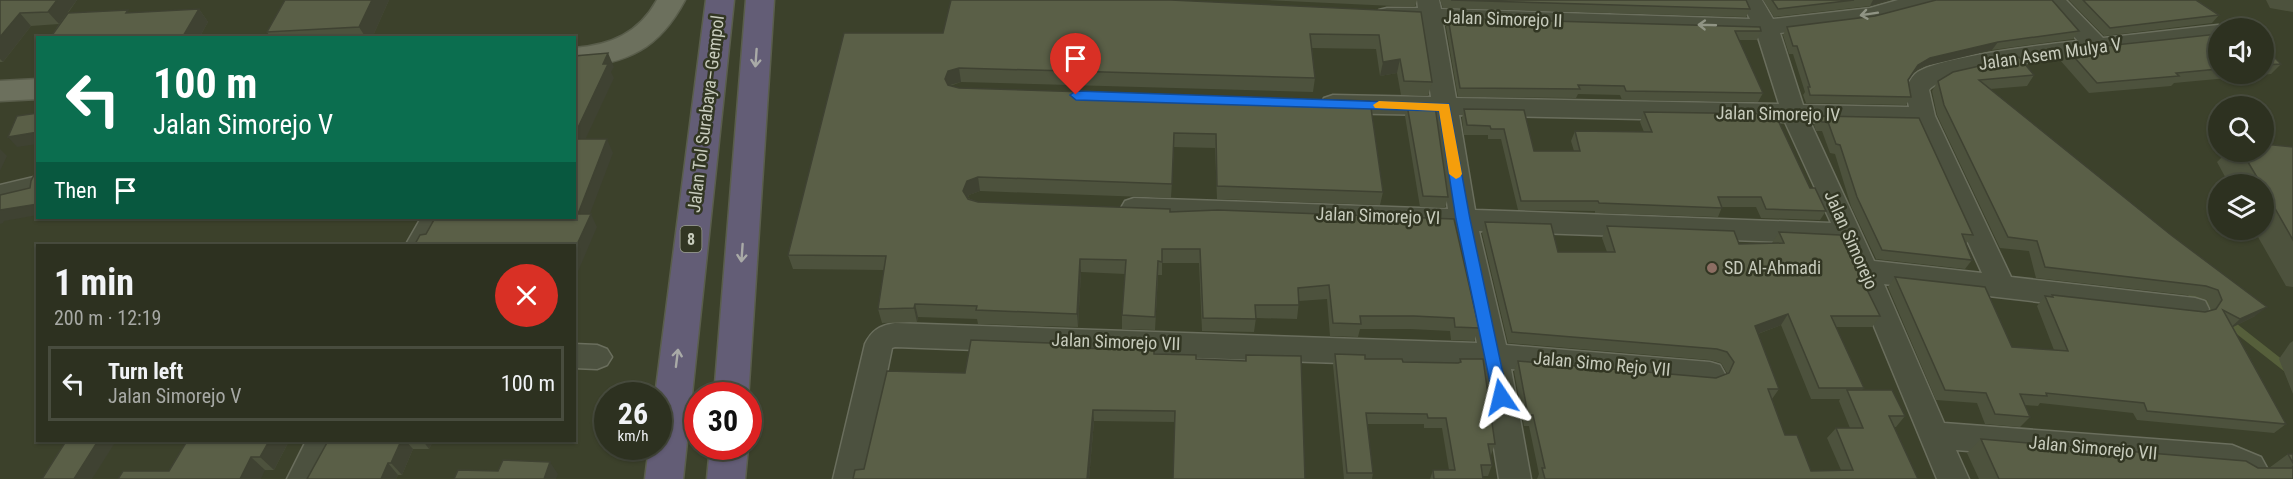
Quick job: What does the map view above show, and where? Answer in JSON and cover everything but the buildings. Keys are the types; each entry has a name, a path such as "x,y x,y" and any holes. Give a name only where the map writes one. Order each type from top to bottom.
{"highway":[{"name":"Jalan Tol Surabaya–Gempol","path":"663,479 720,0"},
{"path":"733,382 760,0"},
{"path":"726,479 728,460"}],"main road":[{"path":"576,58 609,52 638,42 662,19 671,0"},
{"path":"0,91 36,89"}],"street":[{"name":"Jalan Simorejo","path":"1751,0 1766,27 1794,114 1849,234 1953,479"},
{"name":"Jalan Simorejo II","path":"1371,14 1429,8 1766,27 1870,15 1926,0"},
{"path":"2053,0 2097,46"},
{"path":"1429,8 1463,219 1494,356 1515,479"},
{"name":"Jalan Asem Mulya V","path":"1923,116 1921,84 1959,67 2037,53 2208,34"},
{"name":"Jalan Simorejo IV","path":"1315,103 1923,116"},
{"path":"1923,116 2002,287"},
{"path":"0,195 36,186"},
{"name":"Jalan Simorejo VI","path":"1109,207 1849,234"},
{"path":"420,244 433,219"},
{"path":"1864,271 2195,309"},
{"name":"Jalan Simorejo VII","path":"849,479 879,344 885,338 895,335 1494,356"},
{"name":"Jalan Simo Rejo VII","path":"1494,356 1710,374"},
{"name":"Jalan Simorejo VII","path":"1935,435 2232,459 2253,473"},
{"path":"303,479 321,442"}],"waterway":[{"path":"2188,290 2218,315"},
{"path":"2228,322 2293,373"}],"slow traffic":[{"path":"1379,105 1445,107 1456,174"}],"place":[{"name":"SD Al-Ahmadi","path":"1712,268"}],"route":[{"path":"1076,95 1445,107 1463,219 1501,397"}]}
